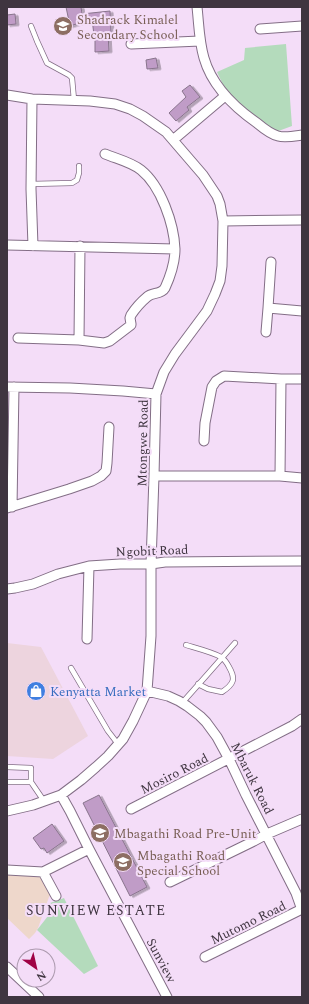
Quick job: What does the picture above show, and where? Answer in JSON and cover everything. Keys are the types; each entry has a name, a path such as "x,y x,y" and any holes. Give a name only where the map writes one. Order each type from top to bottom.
{"street":[{"path":"197,7 200,41 204,60 209,71 225,96 245,115 272,134 280,136 302,135"},
{"path":"260,29 302,26"},
{"path":"131,44 200,41"},
{"name":"Mtongwe Road","path":"7,95 32,99 74,100 115,104 130,109 143,116 166,132 203,175 217,196 224,221 222,266 220,281 215,294 207,311 175,354 164,372 156,394 150,636 147,691 123,738 96,767 81,780 60,795 33,805 7,811"},
{"path":"173,140 225,96"},
{"path":"32,99 31,184 33,246"},
{"path":"18,338 79,340 104,344 131,325 130,315 146,297 161,292 164,288 169,277 175,249 169,220 157,188 142,171 133,164 105,154"},
{"path":"224,221 302,220"},
{"path":"7,245 175,249"},
{"path":"79,340 80,246"},
{"path":"266,332 271,262"},
{"path":"268,308 302,311"},
{"path":"204,441 205,423 212,387 220,378 224,376 302,379"},
{"path":"280,476 281,379"},
{"path":"109,427 106,471 101,476 92,481 69,489 9,508 10,387 70,388 156,394"},
{"path":"154,476 280,476 302,478"},
{"name":"Ngobit Road","path":"7,589 33,584 58,574 89,566 151,564 165,562 302,561"},
{"path":"87,638 89,566"},
{"name":"Mbaruk Road","path":"147,691 168,696 182,703 206,722 229,759 296,893 302,909"},
{"name":"Mosiro Road","path":"130,809 229,759 292,726 302,719"},
{"name":"Sunview","path":"60,795 70,811 167,997"},
{"path":"170,882 267,834 302,819"},
{"path":"7,870 43,872 89,849"},
{"path":"43,872 56,896"},
{"name":"Mutomo Road","path":"205,957 302,909"},
{"path":"7,967 39,997"}],"lane":[{"path":"31,26 47,63 72,78 74,100"},
{"path":"31,184 72,183 78,180 79,166"},
{"path":"182,703 235,644"},
{"path":"186,645 223,658 234,678 228,688 222,692 208,689 198,684"},
{"path":"71,668 108,731 118,744"},
{"path":"7,767 31,768 32,782 44,801"},
{"path":"7,782 32,782"}],"shaded area":[{"name":"Kenyatta Market","path":"7,643 41,647 88,736 53,759 7,756"},
{"path":"7,875 41,876 52,893 49,897 38,928 29,939 7,918"}],"green space":[{"path":"286,44 292,126 273,133 232,104 217,72 244,60 245,48"},
{"path":"64,898 98,966 84,974 37,930 48,916 50,903"}],"building":[{"path":"66,7 81,7 82,14 110,11 111,33 108,34 109,51 95,52 95,35 92,19 70,26"},
{"path":"15,14 16,24 7,25 7,15"},
{"path":"156,58 158,68 147,69 146,60"},
{"path":"190,85 200,97 187,107 189,110 176,121 169,113 186,97 182,91"},
{"path":"99,795 147,887 130,896 83,803"},
{"path":"52,824 64,841 47,853 44,848 41,849 33,838"}],"place":[{"name":"Shadrack Kimalel Secondary School","path":"63,26"},
{"name":"Kenyatta Market","path":"36,691"},
{"name":"Mbagathi Road Pre-Unit","path":"100,833"},
{"name":"Mbagathi Road Special School","path":"123,862"}],"district":[{"name":"SUNVIEW ESTATE","path":"96,910"}]}
